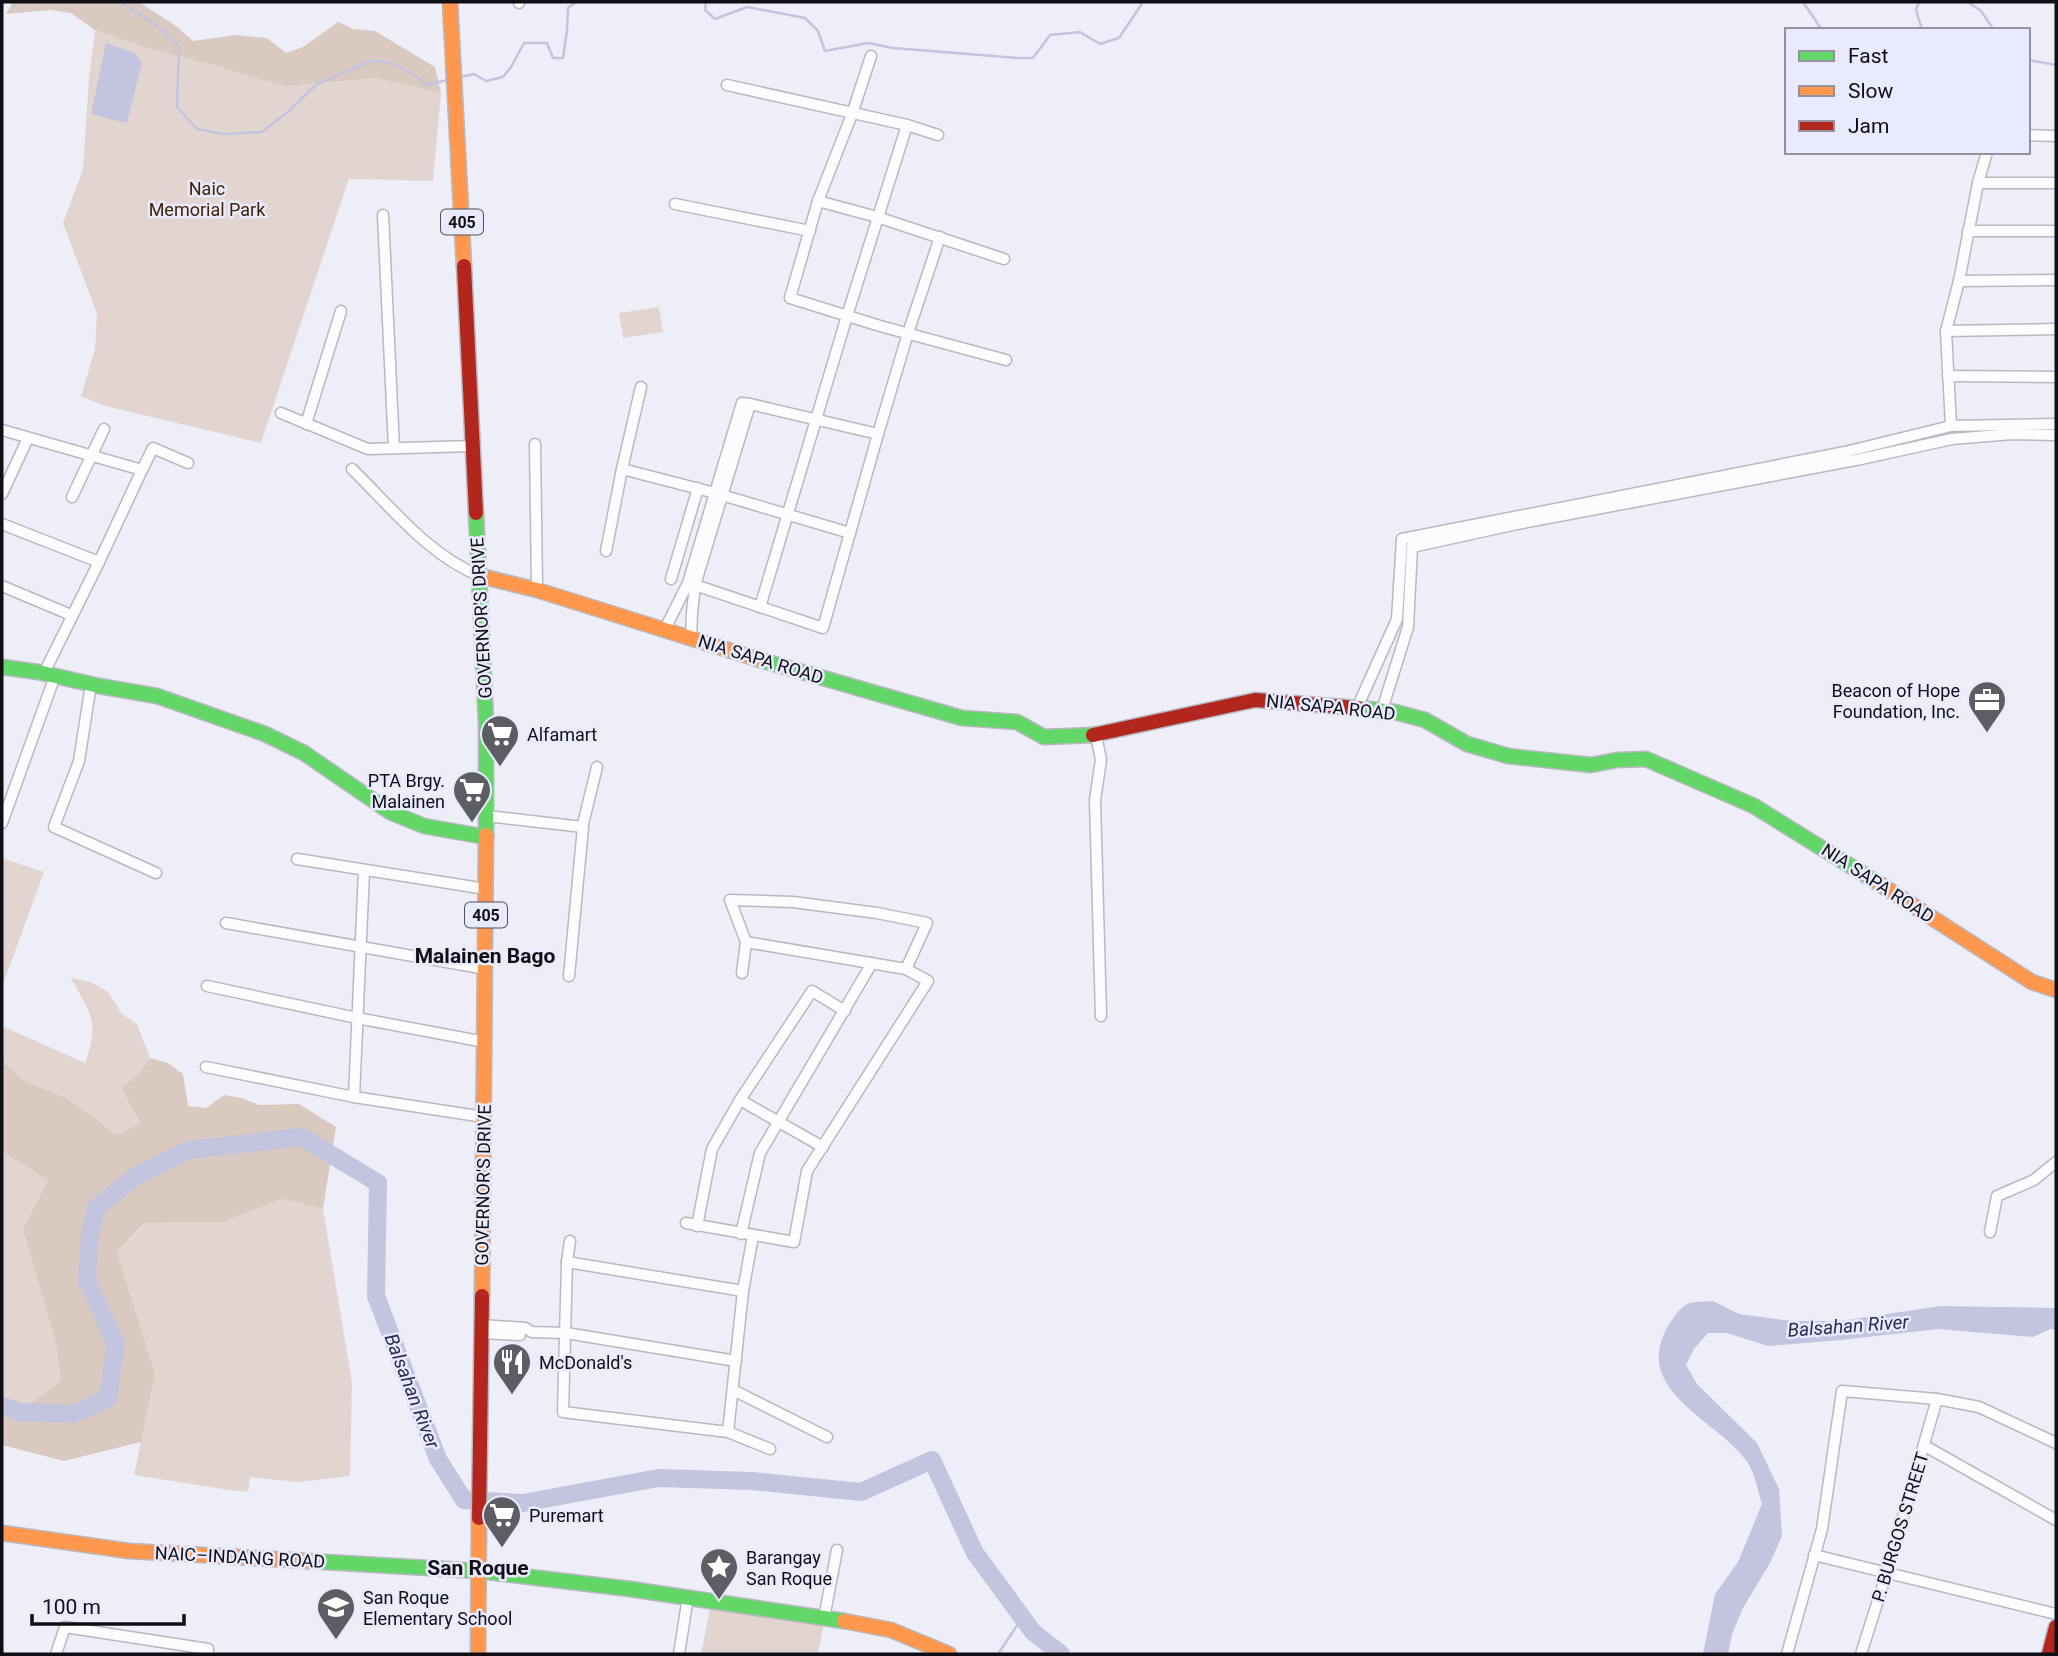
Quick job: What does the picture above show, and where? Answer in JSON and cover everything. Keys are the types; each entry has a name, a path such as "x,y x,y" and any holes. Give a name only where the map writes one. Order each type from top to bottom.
{"main road":[{"name":"GOVERNOR'S DRIVE","path":"450,2 485,698 484,1118 488,1329 481,1471 478,1654"},
{"name":"NIA SAPA ROAD","path":"480,576 537,590 790,669 962,718 1017,722 1044,737 1096,735 1255,700 1382,710 1425,720 1467,744 1508,756 1591,765 1646,759 1754,806 2032,982 2056,990"},
{"path":"2,667 157,696 265,734 304,753 390,812 424,826 486,837"},
{"name":"NAIC–INDANG ROAD","path":"2,1533 129,1551 480,1571 688,1597 891,1630 950,1654"},
{"path":"2049,1654 2056,1627"}],"street":[{"path":"871,56 818,201 790,298 1006,360"},
{"path":"727,85 907,125 938,135"},
{"path":"760,607 907,125"},
{"path":"2030,135 2056,136"},
{"path":"1951,426 1946,331 1986,154"},
{"path":"1978,183 2056,183"},
{"path":"818,201 877,217 1004,259"},
{"path":"675,204 810,231"},
{"path":"383,215 394,448"},
{"path":"1968,231 2056,231"},
{"path":"692,584 823,628 908,333 940,237"},
{"path":"1959,281 2056,281"},
{"path":"306,424 341,311"},
{"path":"1946,331 2056,329"},
{"path":"1948,376 2056,377"},
{"path":"606,551 641,387"},
{"path":"664,629 692,584 742,403 878,434"},
{"path":"281,413 368,449 473,446"},
{"path":"1402,539 1845,452 1951,426 2056,424"},
{"path":"72,497 104,429"},
{"path":"2,430 142,470"},
{"path":"1412,547 1952,439 2012,434 2056,435"},
{"path":"2,494 28,438"},
{"path":"535,444 537,590"},
{"path":"2,823 49,674 71,615 153,448 188,463"},
{"path":"352,469 414,531 460,568 480,576"},
{"path":"622,469 698,488 850,533"},
{"path":"671,579 698,488"},
{"path":"2,524 99,562"},
{"path":"1402,539 1412,547"},
{"path":"1357,708 1397,619 1402,539"},
{"path":"1382,710 1408,627 1412,547"},
{"path":"691,638 692,584"},
{"path":"2,586 71,615"},
{"path":"1391,633 1405,637"},
{"path":"92,684 79,761 54,827 156,873"},
{"path":"1096,735 1101,760 1095,800 1101,1016"},
{"path":"569,976 582,828 597,767"},
{"path":"486,816 582,828"},
{"path":"298,859 486,889"},
{"path":"354,1097 364,871"},
{"path":"742,973 746,942 730,900 793,902 877,913 927,923 906,969"},
{"path":"226,923 485,969"},
{"path":"746,942 906,969 928,981 807,1171 794,1242 691,1225 712,1149 740,1100 812,991 845,1011"},
{"path":"741,1234 760,1153 872,963"},
{"path":"207,986 485,1042"},
{"path":"206,1067 354,1097 484,1118"},
{"path":"740,1100 823,1147"},
{"path":"1990,1232 1997,1196 2034,1180 2056,1162"},
{"path":"728,1433 743,1291 753,1236"},
{"path":"570,1241 567,1262 563,1412 728,1433 770,1449"},
{"path":"567,1262 743,1291"},
{"path":"488,1329 525,1328 532,1332 566,1333 736,1361"},
{"path":"733,1390 827,1437"},
{"path":"1789,1654 1822,1529 1842,1391 1937,1399 1979,1408 2056,1443"},
{"name":"P. BURGOS STREET","path":"1861,1654 1937,1399"},
{"path":"1924,1446 2056,1520"},
{"path":"824,1618 837,1550"},
{"path":"1814,1555 2056,1614"},
{"path":"679,1654 688,1597"},
{"path":"56,1654 65,1627 208,1648 208,1654"}],"green space":[{"name":"Naic Memorial Park","path":"95,30 152,50 287,86 377,78 441,93 433,181 349,179 261,443 105,406 81,396 95,349 97,314 63,223 83,169"},
{"path":"659,307 663,332 623,338 619,313"},
{"path":"2,858 44,872 2,987"},
{"path":"71,978 91,982 108,992 122,1014 137,1024 150,1058 140,1072 121,1088 140,1123 117,1135 67,1098 26,1082 2,1061 2,1026 85,1063 92,1037 91,1019"},
{"path":"2,1151 48,1181 43,1296 55,1339 61,1382 20,1412 2,1406"},
{"path":"282,1199 323,1209 352,1383 350,1476 298,1482 250,1477 248,1492 134,1475 155,1374 117,1251 146,1223 224,1222"},
{"path":"710,1608 824,1622 818,1654 701,1654"}],"shaded area":[{"path":"13,2 139,2 176,26 193,41 236,35 267,38 286,53 303,47 338,22 353,29 375,31 435,67 441,93 376,78 287,86 152,50 95,30 71,13 50,10 6,14"},
{"path":"150,1058 168,1063 183,1074 188,1106 206,1108 224,1095 259,1105 299,1104 336,1127 323,1209 282,1199 224,1222 145,1223 117,1251 155,1374 141,1442 64,1461 2,1445 2,1406 21,1411 61,1381 55,1339 23,1229 48,1181 2,1151 2,1061 26,1082 67,1098 117,1135 140,1123 121,1088 140,1072"}],"water":[{"path":"106,43 134,53 142,63 127,123 91,114"},
{"path":"1713,1301 1739,1314 1792,1321 1840,1321 1941,1306 2056,1308 2056,1330 2050,1329 2033,1337 1938,1329 1768,1346 1727,1333 1708,1333 1694,1349 1686,1365 1697,1384 1757,1443 1779,1489 1782,1536 1770,1563 1743,1608 1732,1634 1728,1654 1703,1654 1715,1594 1738,1562 1762,1504 1748,1463 1736,1448 1686,1406 1672,1390 1662,1374 1659,1355 1664,1334 1680,1310 1690,1303"}],"waterway":[{"path":"121,2 163,30 179,46 177,107 197,129 224,134 262,132 317,84 371,61 394,65 427,85 447,80"},
{"path":"460,77 474,74 486,81 503,77 524,43 547,43 553,58 563,58 568,8 576,2"},
{"path":"620,2 625,2"},
{"path":"706,2 705,10 715,19 747,7 805,18 818,31 825,51 868,43 893,48 1019,58 1033,58 1050,35 1080,32 1100,44 1119,38 1143,2"},
{"path":"1803,2 1821,28"},
{"path":"1919,2 1916,10 1921,28"},
{"path":"1968,2 1981,11 1993,28"},
{"path":"2030,60 2056,65"},
{"name":"Balsahan River","path":"2,1406 20,1412 73,1414 108,1398 116,1343 87,1281 90,1234 96,1208 136,1176 189,1150 302,1137 378,1183 376,1296 438,1459 464,1500 523,1503 658,1478 752,1481 861,1492 932,1460 975,1553 1033,1632 1061,1654"},
{"path":"998,1654 1022,1618"}],"traffic: fast":[{"path":"476,513 486,722 486,835"},
{"path":"757,659 962,718 1017,722 1044,737 1093,735"},
{"path":"2,667 157,696 265,734 304,753 390,812 424,826 486,837"},
{"path":"1358,708 1395,712 1425,720 1467,744 1508,756 1591,765 1617,760 1646,759 1754,806 1878,883"},
{"path":"308,1561 480,1571 630,1589 844,1621"}],"traffic: slow":[{"path":"450,2 464,266"},
{"path":"480,576 537,590 757,659"},
{"path":"482,1296 486,835"},
{"path":"1878,883 2032,982 2056,990"},
{"path":"478,1654 479,1518"},
{"path":"2,1533 129,1551 308,1561"},
{"path":"844,1621 891,1630 949,1654"}],"traffic: jam":[{"path":"464,266 476,513"},
{"path":"1093,735 1255,700 1358,708"},
{"path":"479,1518 482,1296"},
{"path":"2049,1654 2056,1627"}],"place":[{"name":"Beacon of Hope Foundation, Inc.","path":"1987,734"},
{"name":"Alfamart","path":"500,768"},
{"name":"PTA Brgy. Malainen","path":"472,824"},
{"name":"McDonald's","path":"512,1396"},
{"name":"Puremart","path":"502,1549"},
{"name":"Barangay San Roque","path":"719,1601"},
{"name":"San Roque Elementary School","path":"336,1641"}],"district":[{"name":"Malainen Bago","path":"485,956"},
{"name":"San Roque","path":"478,1568"}]}
